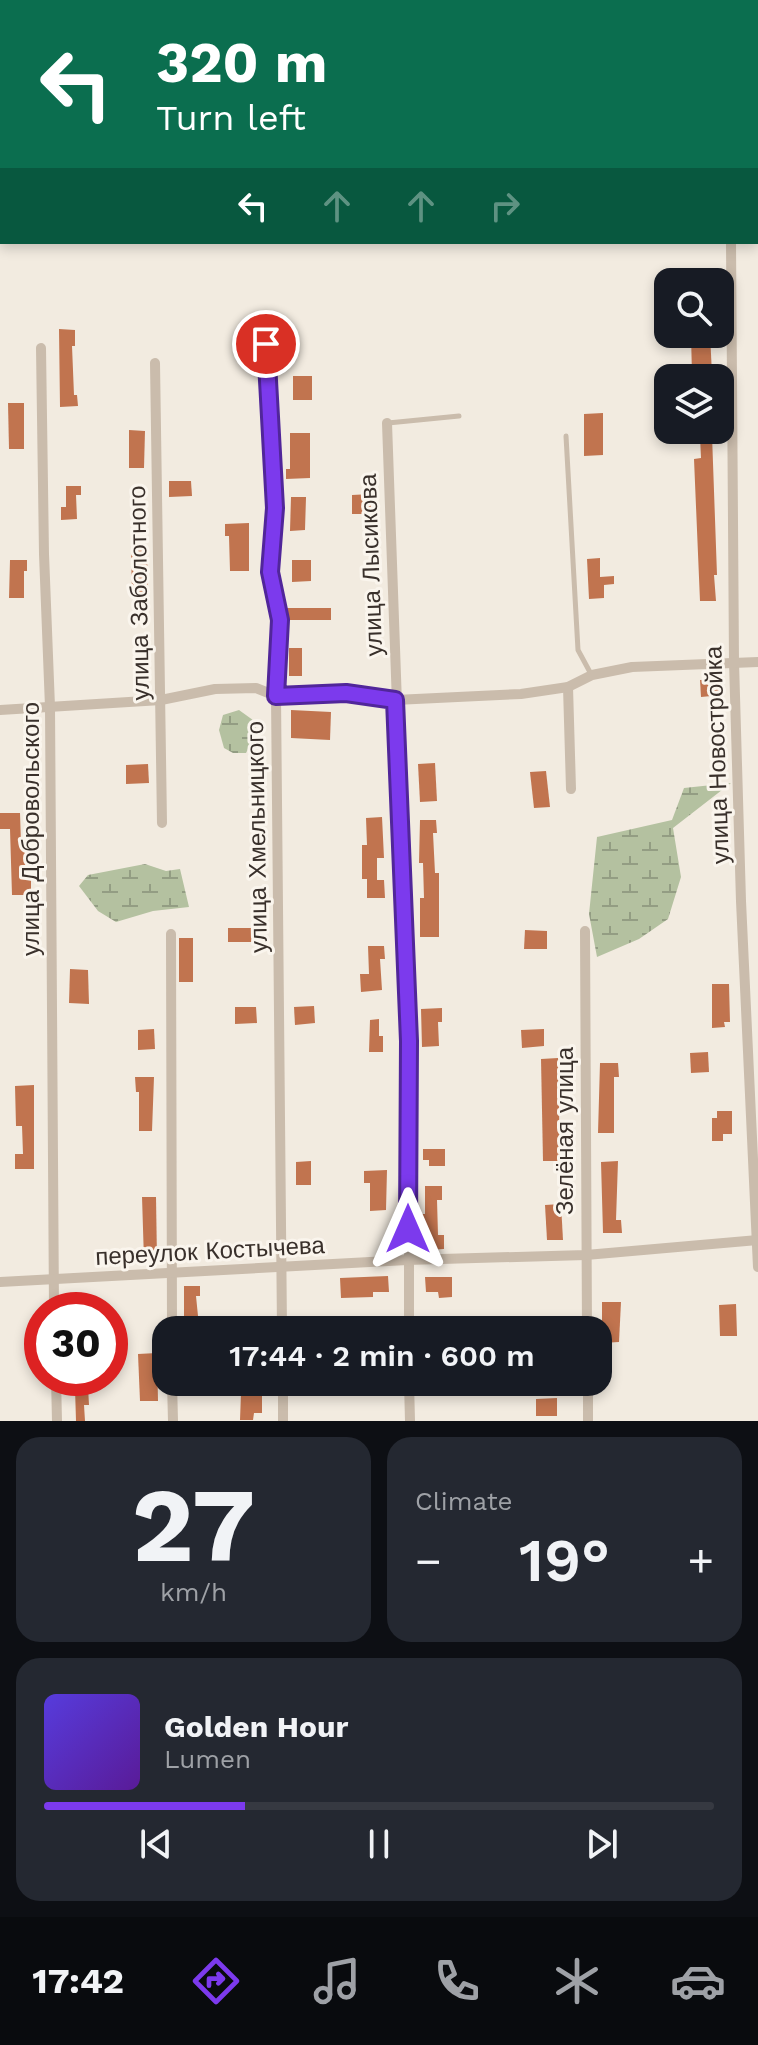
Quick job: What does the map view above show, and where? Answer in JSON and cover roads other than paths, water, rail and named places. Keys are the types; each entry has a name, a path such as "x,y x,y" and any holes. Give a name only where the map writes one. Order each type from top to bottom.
{"street":[{"name":"улица Новостройка","path":"731,244 734,662 741,901 758,1267"},
{"name":"улица Хмельницкого","path":"266,344 275,508 270,572 280,620 276,696 282,1316"},
{"name":"улица Добровольского","path":"41,348 50,707 54,1292"},
{"name":"улица Заболотного","path":"155,363 162,823"},
{"name":"улица Лысикова","path":"387,423 409,1041 409,1316"},
{"path":"0,710 161,700 215,689 243,688 256,688 276,696 346,693 395,700 521,694 568,687 592,675 632,667 758,662"},
{"path":"568,687 571,789"},
{"name":"Зелёная улица","path":"585,931 587,1316"},
{"path":"171,934 172,1316"},
{"name":"переулок Костычева","path":"0,1282 407,1260 586,1255 758,1240"},
{"path":"56,1396 57,1421"},
{"path":"172,1396 173,1421"},
{"path":"283,1396 283,1421"},
{"path":"409,1396 410,1421"},
{"path":"588,1396 588,1421"}],"lane":[{"path":"387,423 459,416"},
{"path":"566,436 578,650 592,675"}]}
